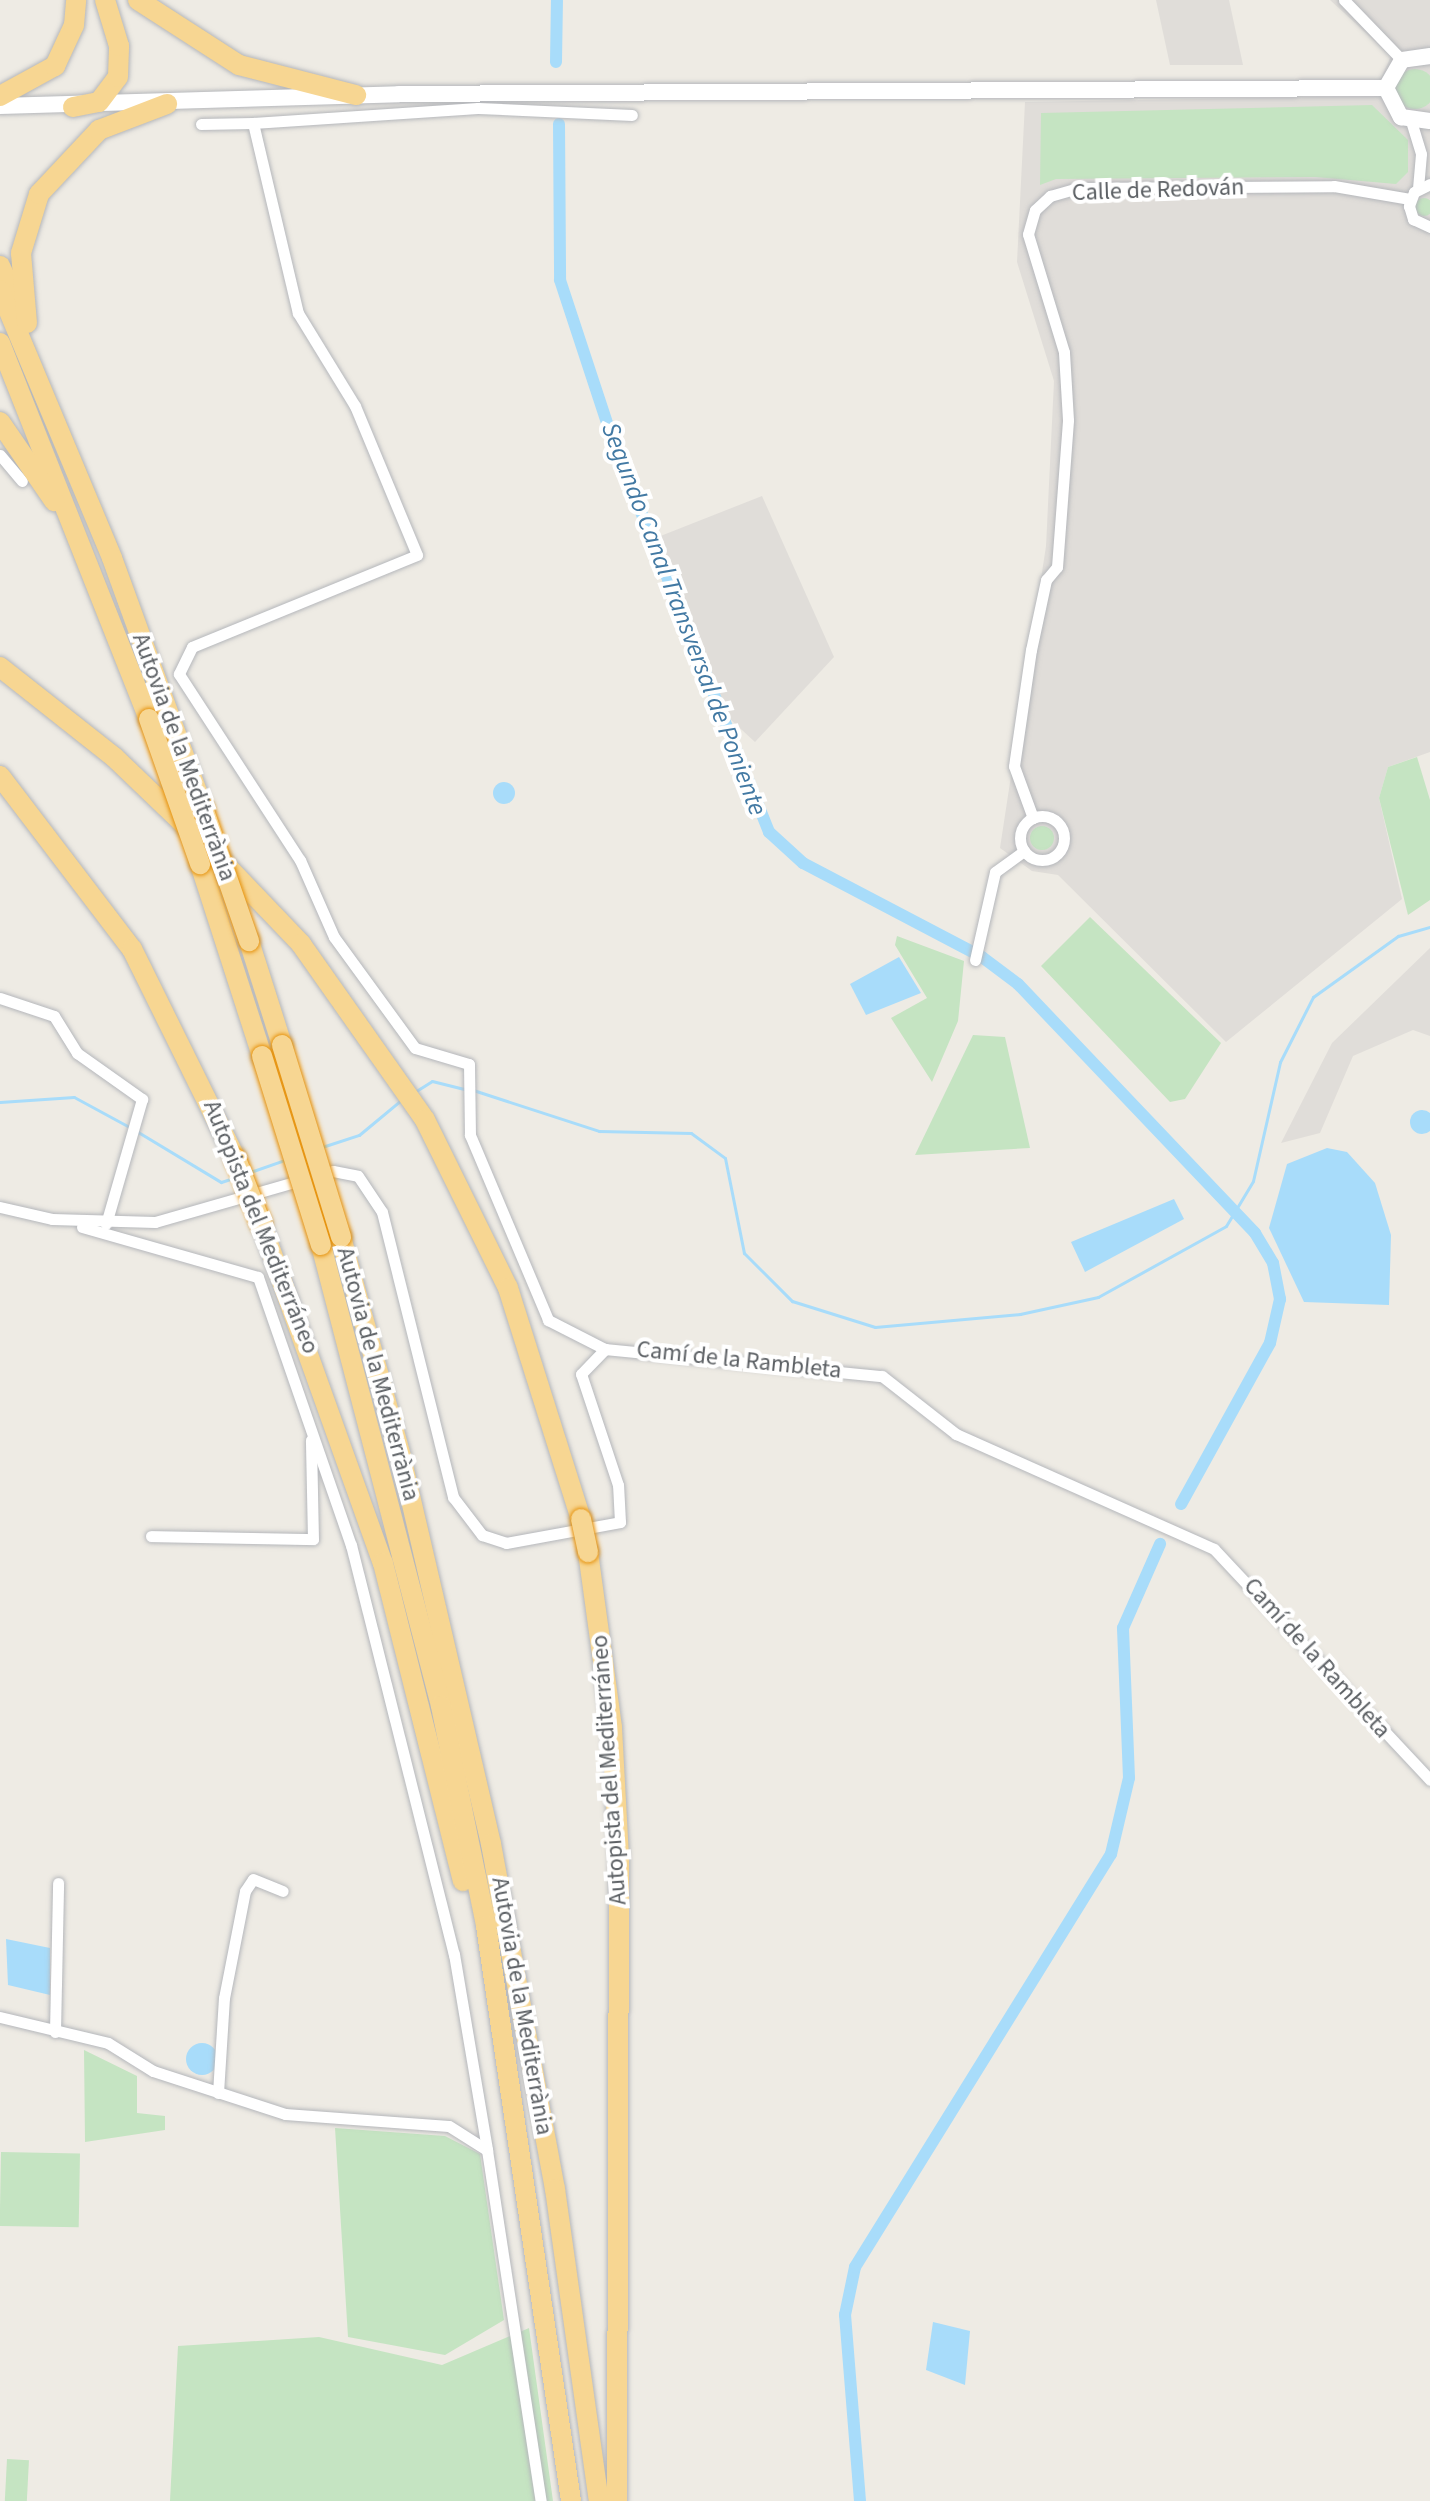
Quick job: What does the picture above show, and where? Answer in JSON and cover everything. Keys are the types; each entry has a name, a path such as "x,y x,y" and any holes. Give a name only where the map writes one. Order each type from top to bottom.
{"highway":[{"path":"0,96 55,66 74,25 76,0"},
{"path":"73,107 105,96 120,66 105,0"},
{"path":"138,0 239,65 356,95"},
{"path":"27,323 21,253 39,194 99,130 167,104"},
{"path":"0,266 27,323 59,423"},
{"name":"Autovia de la Mediterrània","path":"0,290 59,423 203,808 249,941 341,1237 405,1472 491,1844 552,2175 599,2501"},
{"name":"Autovia de la Mediterrània","path":"0,343 149,719 200,864 321,1245 441,1706 504,2052 571,2501"},
{"path":"0,422 39,471 90,589 107,608"},
{"name":"Autopista del Mediterráneo","path":"0,667 114,757 251,888 399,1078 425,1120 508,1288 581,1519 612,1728 619,1858 617,2501"},
{"name":"Autopista del Mediterráneo","path":"0,776 132,949 236,1159 383,1563 504,2052"}],"street":[{"path":"1344,0 1402,60"},
{"path":"1402,60 1430,56"},
{"path":"1402,60 1386,88 1393,109 1411,121 1430,121"},
{"path":"0,96 201,98 1386,88"},
{"path":"0,106 167,104 201,98"},
{"path":"201,124 478,108 632,115"},
{"path":"1411,121 1421,154 1413,219 1430,227"},
{"path":"253,123 298,313 355,406 417,555 192,647 179,674 300,860 334,937 415,1048 469,1064 470,1135 548,1320 605,1349"},
{"path":"1414,194 1430,184"},
{"name":"Calle de Redován","path":"1033,818 1014,766 1046,580 1057,567 1068,420 1064,352 1028,234 1035,210 1050,196 1078,188 1334,186 1414,194"},
{"path":"0,455 22,481"},
{"path":"1033,818 1056,820 1064,843 1050,859 1024,851 1022,829 1033,818"},
{"path":"978,954 995,872 1024,851"},
{"path":"0,998 54,1016 77,1053 142,1099 106,1224"},
{"name":"Camí de la Rambleta","path":"0,1207 52,1219 106,1224 155,1222 333,1171 358,1176 382,1212 453,1497 482,1535 506,1543 620,1522 618,1485 581,1374 605,1349 882,1376 956,1434 1195,1537 1237,1569 1430,1780"},
{"path":"52,1219 258,1277 351,1545 454,1954 541,2501"},
{"path":"151,1536 313,1539 310,1427"},
{"path":"218,2093 224,1998 245,1891 253,1879 283,1891"},
{"path":"55,2032 58,1883"},
{"path":"0,2017 108,2043 153,2071 285,2114 449,2126 487,2150"}],"shaded area":[{"path":"1156,0 1229,0 1243,65 1170,65"},
{"path":"1330,0 1430,0 1430,752 1388,767 1379,798 1402,899 1226,1042 1058,875 1032,871 1000,848 1046,546 1054,381 1017,262 1025,102 1373,96 1391,56"},
{"path":"762,496 834,657 755,742 730,719 658,537"},
{"path":"1430,948 1430,1036 1413,1030 1353,1056 1320,1133 1281,1143 1332,1043"}],"green space":[{"path":"1415,69 1429,75 1435,89 1429,103 1415,109 1401,103 1395,89 1401,75"},
{"path":"1372,105 1408,140 1408,172 1396,184 1315,177 1056,179 1040,185 1041,113"},
{"path":"1420,198 1428,198 1433,207 1431,214 1420,216 1415,211 1415,203"},
{"path":"1417,757 1430,800 1430,900 1408,915 1379,798 1388,767"},
{"path":"1042,826 1051,829 1054,838 1051,847 1042,850 1033,847 1030,838 1033,829"},
{"path":"1090,917 1221,1043 1185,1099 1170,1102 1041,966"},
{"path":"897,936 964,961 958,1021 932,1082 891,1018 927,998 895,945"},
{"path":"973,1035 1005,1037 1030,1148 915,1155"},
{"path":"84,2050 137,2076 137,2113 165,2116 165,2130 85,2142"},
{"path":"335,2128 445,2136 480,2154 504,2320 445,2355 348,2337"},
{"path":"1,2152 80,2153 79,2227 0,2226"},
{"path":"529,2328 553,2501 170,2501 178,2346 319,2337 442,2365"},
{"path":"7,2459 29,2460 27,2501 5,2501"}],"water":[{"path":"504,782 512,785 515,793 512,801 504,804 496,801 493,793 496,785"},
{"path":"899,957 921,993 866,1015 850,984"},
{"path":"1422,1110 1430,1114 1434,1122 1430,1130 1422,1134 1414,1130 1410,1122 1414,1114"},
{"path":"1327,1148 1347,1152 1375,1183 1391,1235 1389,1305 1304,1302 1269,1228 1287,1164"},
{"path":"1174,1199 1184,1219 1085,1272 1071,1242"},
{"path":"6,1939 50,1948 50,1995 8,1985"},
{"path":"202,2043 214,2047 218,2059 214,2071 202,2075 190,2071 186,2059 190,2047"},
{"path":"933,2322 970,2331 965,2385 926,2370"}],"waterway":[{"name":"Segundo Canal Transversal de Poniente","path":"556,62 557,0"},
{"name":"Segundo Canal Transversal de Poniente","path":"559,124 560,280 615,447 769,832 803,863 982,957 1018,984 1255,1233 1273,1263 1280,1299 1270,1343 1181,1504"},
{"path":"473,1090 599,1131 691,1133 725,1158 744,1253 792,1301 875,1327 1020,1314 1098,1297 1226,1226 1253,1181 1280,1062 1313,997 1398,936 1430,927"},
{"path":"413,1093 432,1081 465,1089"},
{"path":"0,1102 74,1097 131,1128"},
{"path":"322,1147 359,1135 400,1101"},
{"path":"138,1132 221,1182 236,1177"},
{"path":"250,1172 285,1160"},
{"path":"860,2501 845,2315 855,2267 1111,1854 1129,1778 1123,1628 1160,1544"}]}
